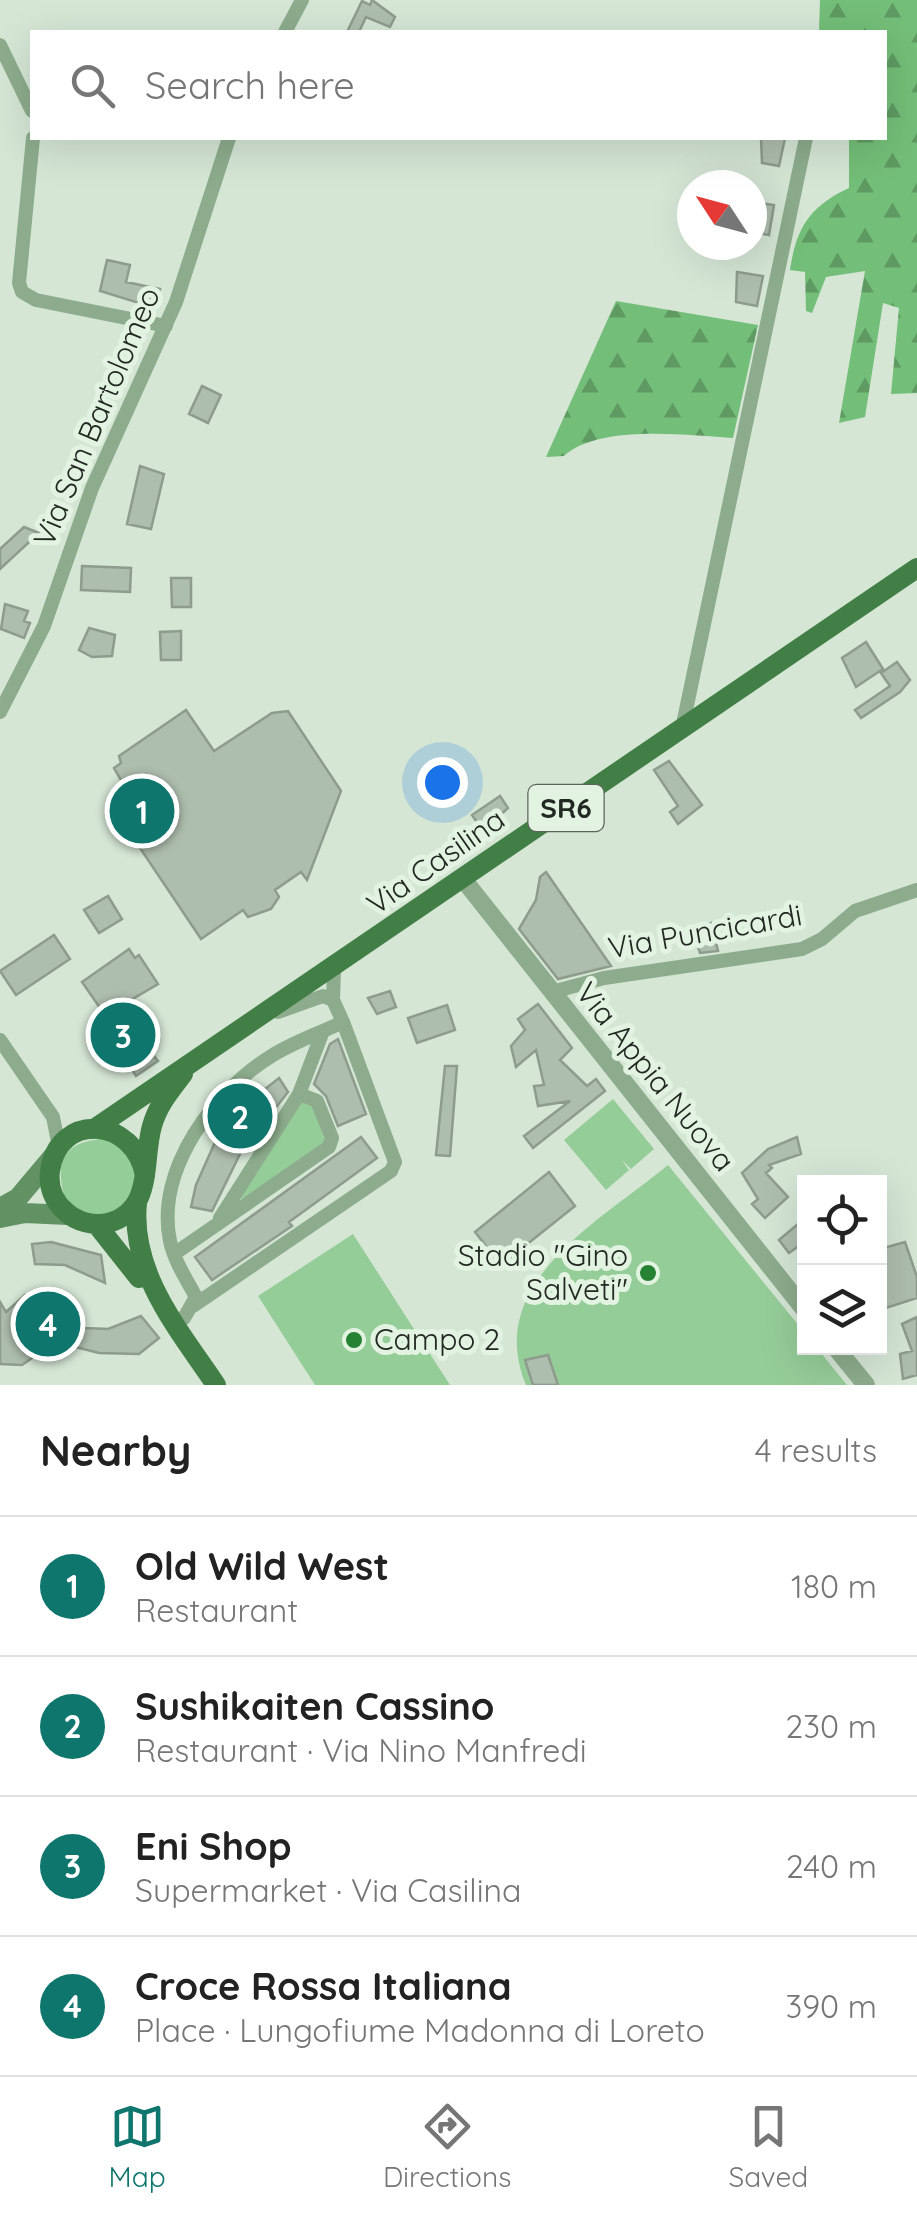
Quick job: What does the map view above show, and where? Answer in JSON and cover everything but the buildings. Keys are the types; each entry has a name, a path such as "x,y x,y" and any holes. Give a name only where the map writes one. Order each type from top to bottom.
{"main road":[{"name":"Via Casilina","path":"57,1150 261,1019 917,568"},
{"name":"Via Casilina","path":"137,1264 137,1203 145,1176 150,1130 160,1104 187,1069"},
{"path":"87,1130 124,1136 135,1147 145,1176"},
{"path":"0,1208 18,1198 57,1150"},
{"path":"57,1150 50,1166 52,1193 68,1215"},
{"path":"97,1225 126,1215 137,1203"},
{"path":"0,1218 68,1215 97,1225 137,1264 216,1385"},
{"path":"137,1264 204,1385"}],"street":[{"path":"286,30 302,0"},
{"path":"0,46 30,107"},
{"path":"33,140 19,282 22,292 36,300 166,326"},
{"name":"Via San Bartolomeo","path":"0,712 44,626 92,488 166,326 229,140"},
{"path":"682,729 806,140"},
{"name":"Via Appia Nuova","path":"463,879 797,1300"},
{"name":"Via Puncicardi","path":"552,992 604,978 802,948 822,939 855,911 917,890"},
{"path":"192,1307 391,1171 395,1162 333,1000 334,968"},
{"path":"261,1019 314,998 333,1000"},
{"path":"172,1319 184,1318 196,1297 174,1254 168,1223 184,1153 227,1092 253,1069 342,1022"},
{"path":"217,1224 299,1094 323,1031"},
{"path":"0,1040 53,1116 57,1150"},
{"path":"174,1254 332,1142 318,1100 299,1094"},
{"path":"53,1116 87,1130"},
{"path":"842,1355 866,1385"}],"green space":[{"path":"820,0 917,0 917,393 891,394 899,308 883,303 865,417 839,423 865,271 826,277 812,313 806,311 805,272 790,270 796,242 807,220 824,202 849,188 849,140 887,140 887,30 819,30"},
{"path":"616,301 758,325 733,438 621,435 579,446 564,456 546,457"},
{"path":"613,1099 654,1149 631,1169 622,1160 629,1170 606,1190 564,1140"},
{"path":"301,1102 314,1107 326,1144 241,1199 239,1195"},
{"path":"102,1139 116,1143 135,1163 138,1190 108,1220 68,1209 61,1183 62,1162 67,1153 75,1146"},
{"name":"Stadio \"Gino Salveti\"","path":"668,1165 797,1323 797,1355 823,1355 847,1385 526,1385 517,1348 521,1315 535,1285 556,1257"},
{"name":"Campo 2","path":"353,1234 450,1385 315,1385 258,1296"}],"place":[{"name":"Old Wild West","path":"142,811"},
{"name":"Eni Shop","path":"123,1035"},
{"name":"Sushikaiten Cassino","path":"240,1116"},
{"name":"Stadio \"Gino Salveti\"","path":"648,1273"},
{"name":"Croce Rossa Italiana","path":"48,1324"},
{"name":"Campo 2","path":"354,1340"}]}
